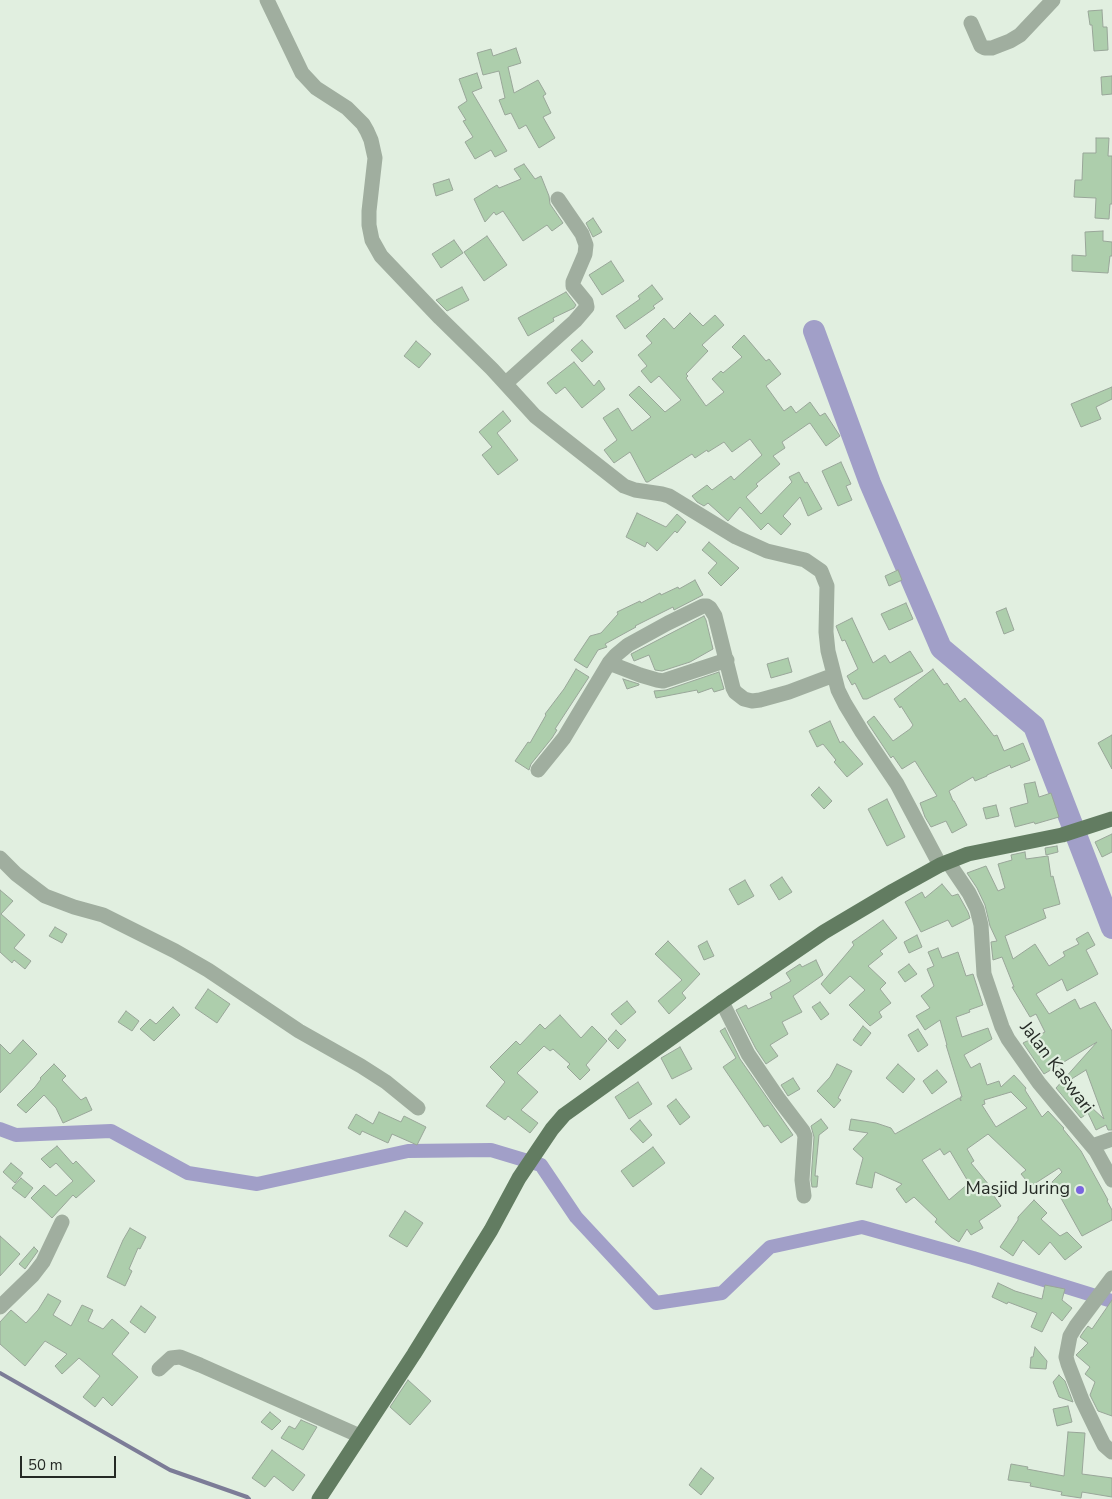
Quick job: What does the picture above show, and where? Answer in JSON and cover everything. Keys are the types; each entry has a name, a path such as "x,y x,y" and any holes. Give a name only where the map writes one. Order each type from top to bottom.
{"main road":[{"path":"319,1499 491,1230 519,1178 552,1129 564,1115 824,932 944,863 968,854 1062,835 1112,819"}],"street":[{"name":"Jalan Kaswari","path":"268,0 302,73 316,88 354,114 363,124 371,140 375,158 369,225 372,240 381,256 506,383 535,416 624,486 635,490 669,496 736,538 767,551 805,560 818,568 824,576 827,586 826,632 828,651 834,675 845,704 898,784 944,863 969,893 977,909 984,974 1008,1039 1039,1083 1092,1146 1112,1180"},
{"path":"970,23 981,46 992,48 1020,35 1053,0"},
{"path":"506,383 587,308 586,302 573,286 573,282 586,254 586,245 582,234 558,200"},
{"path":"538,770 564,738 609,663 616,655 668,623 703,606 707,606 712,610 717,622 733,688 744,699 760,700 789,692 834,675"},
{"path":"609,663 660,681 672,679 727,660"},
{"path":"0,858 25,882 45,896 103,915 200,965 299,1031 386,1082 418,1108"},
{"path":"722,1002 748,1054 804,1134 802,1173 804,1196"},
{"path":"1092,1146 1112,1139"},
{"path":"0,1307 33,1275 43,1262 62,1222"},
{"path":"1112,1278 1070,1336 1066,1356 1082,1400 1104,1445 1112,1452"},
{"path":"159,1369 171,1358 180,1357 360,1436"}],"building":[{"path":"1102,10 1103,27 1107,27 1108,50 1094,51 1092,25 1090,25 1088,11"},
{"path":"516,48 521,63 508,67 514,93 538,80 546,94 543,96 551,113 543,117 555,138 539,148 526,125 519,129 511,113 505,115 499,100 505,98 499,71 483,75 477,53 491,49 493,56"},
{"path":"477,73 482,88 472,92 507,151 495,157 491,150 475,159 465,142 473,137 463,121 466,120 458,107 467,101 459,79"},
{"path":"1112,76 1112,94 1102,95 1101,77"},
{"path":"1096,138 1109,138 1108,156 1112,156 1112,204 1110,204 1109,219 1095,218 1096,198 1074,197 1075,180 1082,180 1083,153 1096,153"},
{"path":"524,164 535,179 541,176 550,204 563,223 552,231 547,225 523,241 503,211 496,215 494,212 485,222 474,199 497,185 499,188 521,179 514,169"},
{"path":"449,179 453,190 436,196 433,184"},
{"path":"593,218 602,232 593,237 586,223"},
{"path":"1103,231 1103,241 1112,242 1112,256 1110,256 1108,273 1072,271 1072,255 1086,256 1085,232"},
{"path":"487,236 507,265 484,281 464,252"},
{"path":"454,240 463,253 441,268 432,254"},
{"path":"611,261 624,281 602,295 589,275"},
{"path":"652,285 663,299 653,306 655,308 625,329 616,316 640,299 638,296"},
{"path":"462,287 469,300 447,311 436,300"},
{"path":"566,292 576,305 574,308 553,318 554,321 528,336 518,318"},
{"path":"690,313 703,326 715,315 724,325 702,345 708,351 686,374 688,376 686,378 706,406 724,392 712,379 721,371 723,373 742,357 732,347 744,335 766,361 769,359 781,374 766,386 784,411 791,406 796,413 810,402 820,416 825,413 840,436 826,446 810,423 808,424 782,442 785,448 773,456 780,464 756,484 758,486 746,497 761,514 792,482 789,477 799,472 805,483 807,482 822,509 808,516 800,497 783,516 791,524 781,535 768,523 761,530 740,507 728,521 708,503 704,506 692,496 707,485 712,490 731,476 734,480 762,455 750,439 732,452 724,442 695,458 692,454 648,482 646,482 630,452 614,463 604,450 617,440 603,418 618,408 632,431 651,417 629,395 639,386 665,412 681,400 659,376 651,383 641,371 647,366 638,355 652,343 646,336 664,318 674,329"},
{"path":"582,340 593,352 582,362 571,350"},
{"path":"416,341 431,354 419,368 404,356"},
{"path":"574,362 594,386 599,380 605,389 582,408 565,387 556,394 547,383"},
{"path":"1112,387 1112,399 1096,407 1101,419 1081,427 1071,404"},
{"path":"503,411 511,421 497,433 518,460 498,475 482,455 492,447 479,432"},
{"path":"841,462 851,484 846,486 852,500 838,506 822,471"},
{"path":"637,513 666,527 677,514 686,522 657,551 647,542 645,547 626,537"},
{"path":"709,542 739,568 721,586 708,573 717,563 702,550"},
{"path":"898,570 902,580 889,586 885,576"},
{"path":"695,580 703,595 674,610 673,607 635,626 605,644 607,647 598,650 587,668 574,660 590,636 601,633 618,614 617,612 660,593 661,595 678,587 679,589"},
{"path":"906,603 913,619 889,630 881,614"},
{"path":"1006,608 1014,630 1004,634 996,612"},
{"path":"704,616 713,649 690,662 662,671 655,670 649,655 634,661 631,654"},
{"path":"852,618 873,663 885,655 890,663 910,651 923,671 867,699 863,699 855,683 852,685 847,676 858,669 845,640 842,641 836,626"},
{"path":"788,658 792,672 771,678 767,664"},
{"path":"576,669 589,677 555,729 557,730 552,738 531,764 529,770 515,761 528,742 530,743 545,714"},
{"path":"933,669 944,685 947,683 960,702 965,698 994,736 997,735 1004,751 1023,743 1030,760 1011,768 1010,765 975,781 973,777 949,791 967,825 952,833 946,821 931,827 925,817 920,803 937,796 915,761 902,769 893,756 891,758 867,722 874,716 893,741 910,729 913,725 901,706 900,708 894,699"},
{"path":"719,672 724,689 714,692 712,688 698,693 697,690 656,698 654,691 666,690"},
{"path":"623,679 639,684 639,685 627,689"},
{"path":"830,721 840,743 843,741 863,764 847,777 834,762 836,760 823,744 817,747 809,731"},
{"path":"1112,735 1112,769 1098,743"},
{"path":"1035,782 1039,797 1051,793 1059,817 1035,824 1034,822 1015,827 1010,808 1028,803 1024,784"},
{"path":"819,787 832,801 824,809 811,795"},
{"path":"887,799 905,837 887,846 868,809"},
{"path":"996,805 999,816 986,819 983,808"},
{"path":"1112,834 1112,852 1102,857 1095,842"},
{"path":"1057,846 1058,852 1046,855 1045,848"},
{"path":"1025,852 1026,859 1048,856 1051,877 1053,876 1060,904 1043,909 1046,918 1005,936 1013,959 1035,944 1049,966 1065,956 1063,952 1079,944 1076,939 1088,932 1095,945 1086,950 1098,974 1067,991 1062,979 1036,994 1049,1014 1075,999 1080,1009 1095,1002 1112,1031 1112,1130 1108,1130 1106,1125 1096,1130 1088,1113 1081,1118 1056,1088 1097,1042 1044,1074 1023,1043 1045,1032 1036,1014 1030,1017 1012,987 1014,987 1002,957 993,960 991,942 997,941 990,926 985,905 967,873 986,866 998,891 1005,888 998,864 1012,860 1011,855","holes":["1086,1070 1104,1119 1065,1083"]},
{"path":"782,877 792,892 779,900 770,885"},
{"path":"745,880 754,896 738,905 729,889"},
{"path":"942,884 952,896 958,894 970,918 952,927 948,920 921,932 905,902 922,892 925,898"},
{"path":"0,890 13,901 1,914 25,935 14,948 31,961 25,969 14,960 12,963 0,952"},
{"path":"883,920 897,938 880,951 883,954 868,966 886,983 880,989 891,1003 879,1012 882,1017 870,1026 849,1005 865,990 850,976 830,994 821,984 854,945 852,942"},
{"path":"55,927 67,934 62,943 49,936"},
{"path":"917,935 922,947 909,953 904,942"},
{"path":"668,941 700,974 682,993 686,998 669,1014 658,1001 682,980 655,954"},
{"path":"707,941 714,956 704,960 698,946"},
{"path":"938,948 942,958 958,952 966,976 973,974 983,1005 956,1017 962,1037 988,1028 992,1039 964,1055 971,1068 980,1063 987,1085 999,1081 1001,1087 1014,1075 1026,1088 1025,1090 1042,1117 1048,1111 1064,1128 1081,1151 1108,1200 1112,1210 1112,1220 1082,1236 1052,1182 1062,1172 1059,1168 1031,1186 1021,1174 1026,1170 988,1134 967,1149 974,1161 971,1163 989,1185 987,1186 1001,1206 979,1221 983,1228 971,1235 967,1229 959,1242 935,1222 937,1219 914,1197 906,1203 896,1189 902,1184 875,1172 872,1188 856,1184 863,1158 853,1149 868,1133 849,1130 851,1119 876,1123 891,1128 895,1134 959,1098 961,1101 960,1097 962,1097 940,1020 925,1030 916,1016 930,1008 921,996 934,986 927,969 934,966 928,952","holes":["1011,1092 1027,1108 996,1127 982,1105 985,1104 984,1100","940,1149 944,1155 950,1151 969,1183 949,1200 922,1160"]},
{"path":"816,960 823,975 793,996 802,1012 782,1022 788,1034 770,1045 778,1056 766,1064 736,1010 746,1005 748,1009 772,998 770,993 791,981 786,973 800,964 802,967"},
{"path":"909,964 917,974 905,982 898,972"},
{"path":"208,989 230,1004 217,1023 195,1008"},
{"path":"627,1001 636,1012 621,1025 611,1014"},
{"path":"820,1002 829,1014 821,1020 812,1007"},
{"path":"173,1007 180,1015 154,1041 140,1029 150,1019 156,1024"},
{"path":"126,1011 139,1021 132,1031 118,1022"},
{"path":"560,1015 581,1038 592,1026 607,1041 586,1065 590,1070 580,1080 567,1067 570,1064 553,1049 550,1051 544,1046 517,1073 538,1092 521,1110 538,1123 530,1133 508,1116 505,1120 486,1106 505,1082 490,1067 516,1041 520,1045 540,1024 545,1029"},
{"path":"863,1026 871,1033 861,1046 853,1040"},
{"path":"725,1028 740,1059 793,1135 781,1143 768,1125 764,1127 723,1067 736,1058 720,1031"},
{"path":"918,1029 928,1045 918,1052 908,1035"},
{"path":"616,1030 626,1040 618,1049 608,1039"},
{"path":"23,1040 37,1054 0,1093 0,1044 10,1054"},
{"path":"680,1047 692,1069 672,1079 661,1058"},
{"path":"54,1064 66,1076 62,1080 81,1100 86,1097 92,1110 63,1123 56,1108 44,1095 26,1113 17,1105"},
{"path":"837,1064 852,1071 838,1098 841,1100 834,1108 817,1091 830,1077"},
{"path":"898,1064 915,1079 903,1093 886,1078"},
{"path":"937,1070 947,1082 932,1094 923,1081"},
{"path":"793,1078 800,1089 788,1096 781,1085"},
{"path":"638,1082 652,1104 629,1119 615,1097"},
{"path":"676,1099 690,1117 680,1125 667,1106"},
{"path":"379,1112 401,1122 404,1116 426,1127 417,1145 392,1134 388,1143 362,1131 360,1135 348,1128 356,1114 373,1124"},
{"path":"821,1119 828,1128 819,1135 815,1176 818,1176 817,1187 812,1187 814,1137 811,1126"},
{"path":"640,1120 652,1135 643,1143 630,1129"},
{"path":"57,1146 73,1164 76,1161 95,1181 76,1198 73,1195 52,1218 31,1198 44,1185 56,1196 73,1181 56,1163 50,1168 41,1159"},
{"path":"653,1147 665,1163 633,1187 621,1171"},
{"path":"11,1163 23,1173 15,1183 3,1172"},
{"path":"21,1178 33,1188 25,1198 12,1188"},
{"path":"1034,1200 1047,1213 1041,1219 1060,1236 1067,1232 1082,1247 1065,1260 1050,1242 1039,1255 1023,1240 1013,1256 1000,1247 1018,1220 1018,1217"},
{"path":"405,1211 423,1223 407,1247 389,1236"},
{"path":"130,1228 146,1237 140,1249 138,1248 129,1269 132,1271 125,1286 107,1277"},
{"path":"0,1236 20,1254 0,1276"},
{"path":"34,1247 38,1251 25,1269 19,1264"},
{"path":"998,1283 1015,1291 1042,1299 1045,1285 1065,1289 1062,1300 1072,1308 1062,1321 1052,1312 1042,1332 1031,1327 1037,1313 1008,1302 1007,1304 992,1297"},
{"path":"48,1294 61,1301 53,1315 71,1326 82,1305 93,1310 88,1321 103,1329 112,1319 129,1333 112,1354 138,1377 112,1406 103,1397 95,1407 83,1397 100,1376 79,1358 62,1374 55,1366 67,1354 45,1341 25,1366 0,1344 0,1322 11,1310 26,1323 38,1310"},
{"path":"1112,1300 1112,1416 1098,1411 1090,1395 1095,1382 1085,1374 1090,1367 1076,1355 1088,1343 1080,1337 1088,1326 1092,1329"},
{"path":"141,1306 156,1317 145,1333 130,1322"},
{"path":"1035,1347 1047,1361 1046,1369 1030,1368 1031,1357 1033,1357"},
{"path":"1059,1375 1065,1381 1073,1402 1059,1397 1053,1382"},
{"path":"408,1380 431,1401 410,1425 390,1407"},
{"path":"1068,1406 1072,1422 1057,1426 1053,1409"},
{"path":"270,1412 281,1421 272,1430 261,1422"},
{"path":"301,1420 317,1427 303,1450 281,1438 289,1426 295,1429"},
{"path":"1068,1432 1085,1433 1082,1474 1112,1478 1112,1497 1082,1492 1081,1498 1061,1495 1062,1492 1030,1486 1031,1483 1008,1480 1011,1464 1064,1476"},
{"path":"272,1450 305,1475 293,1491 274,1476 265,1487 252,1478"},
{"path":"701,1468 714,1478 701,1495 689,1485"}],"waterway":[{"path":"814,331 870,483 941,648 1034,726 1112,928"},
{"path":"0,1129 16,1135 111,1131 188,1173 257,1184 408,1151 491,1150 541,1165 576,1217 656,1303 722,1293 770,1247 862,1227 973,1258 1112,1301"},
{"path":"0,1373 170,1470 249,1499"}],"place":[{"name":"Masjid Juring","path":"1080,1190"}]}
